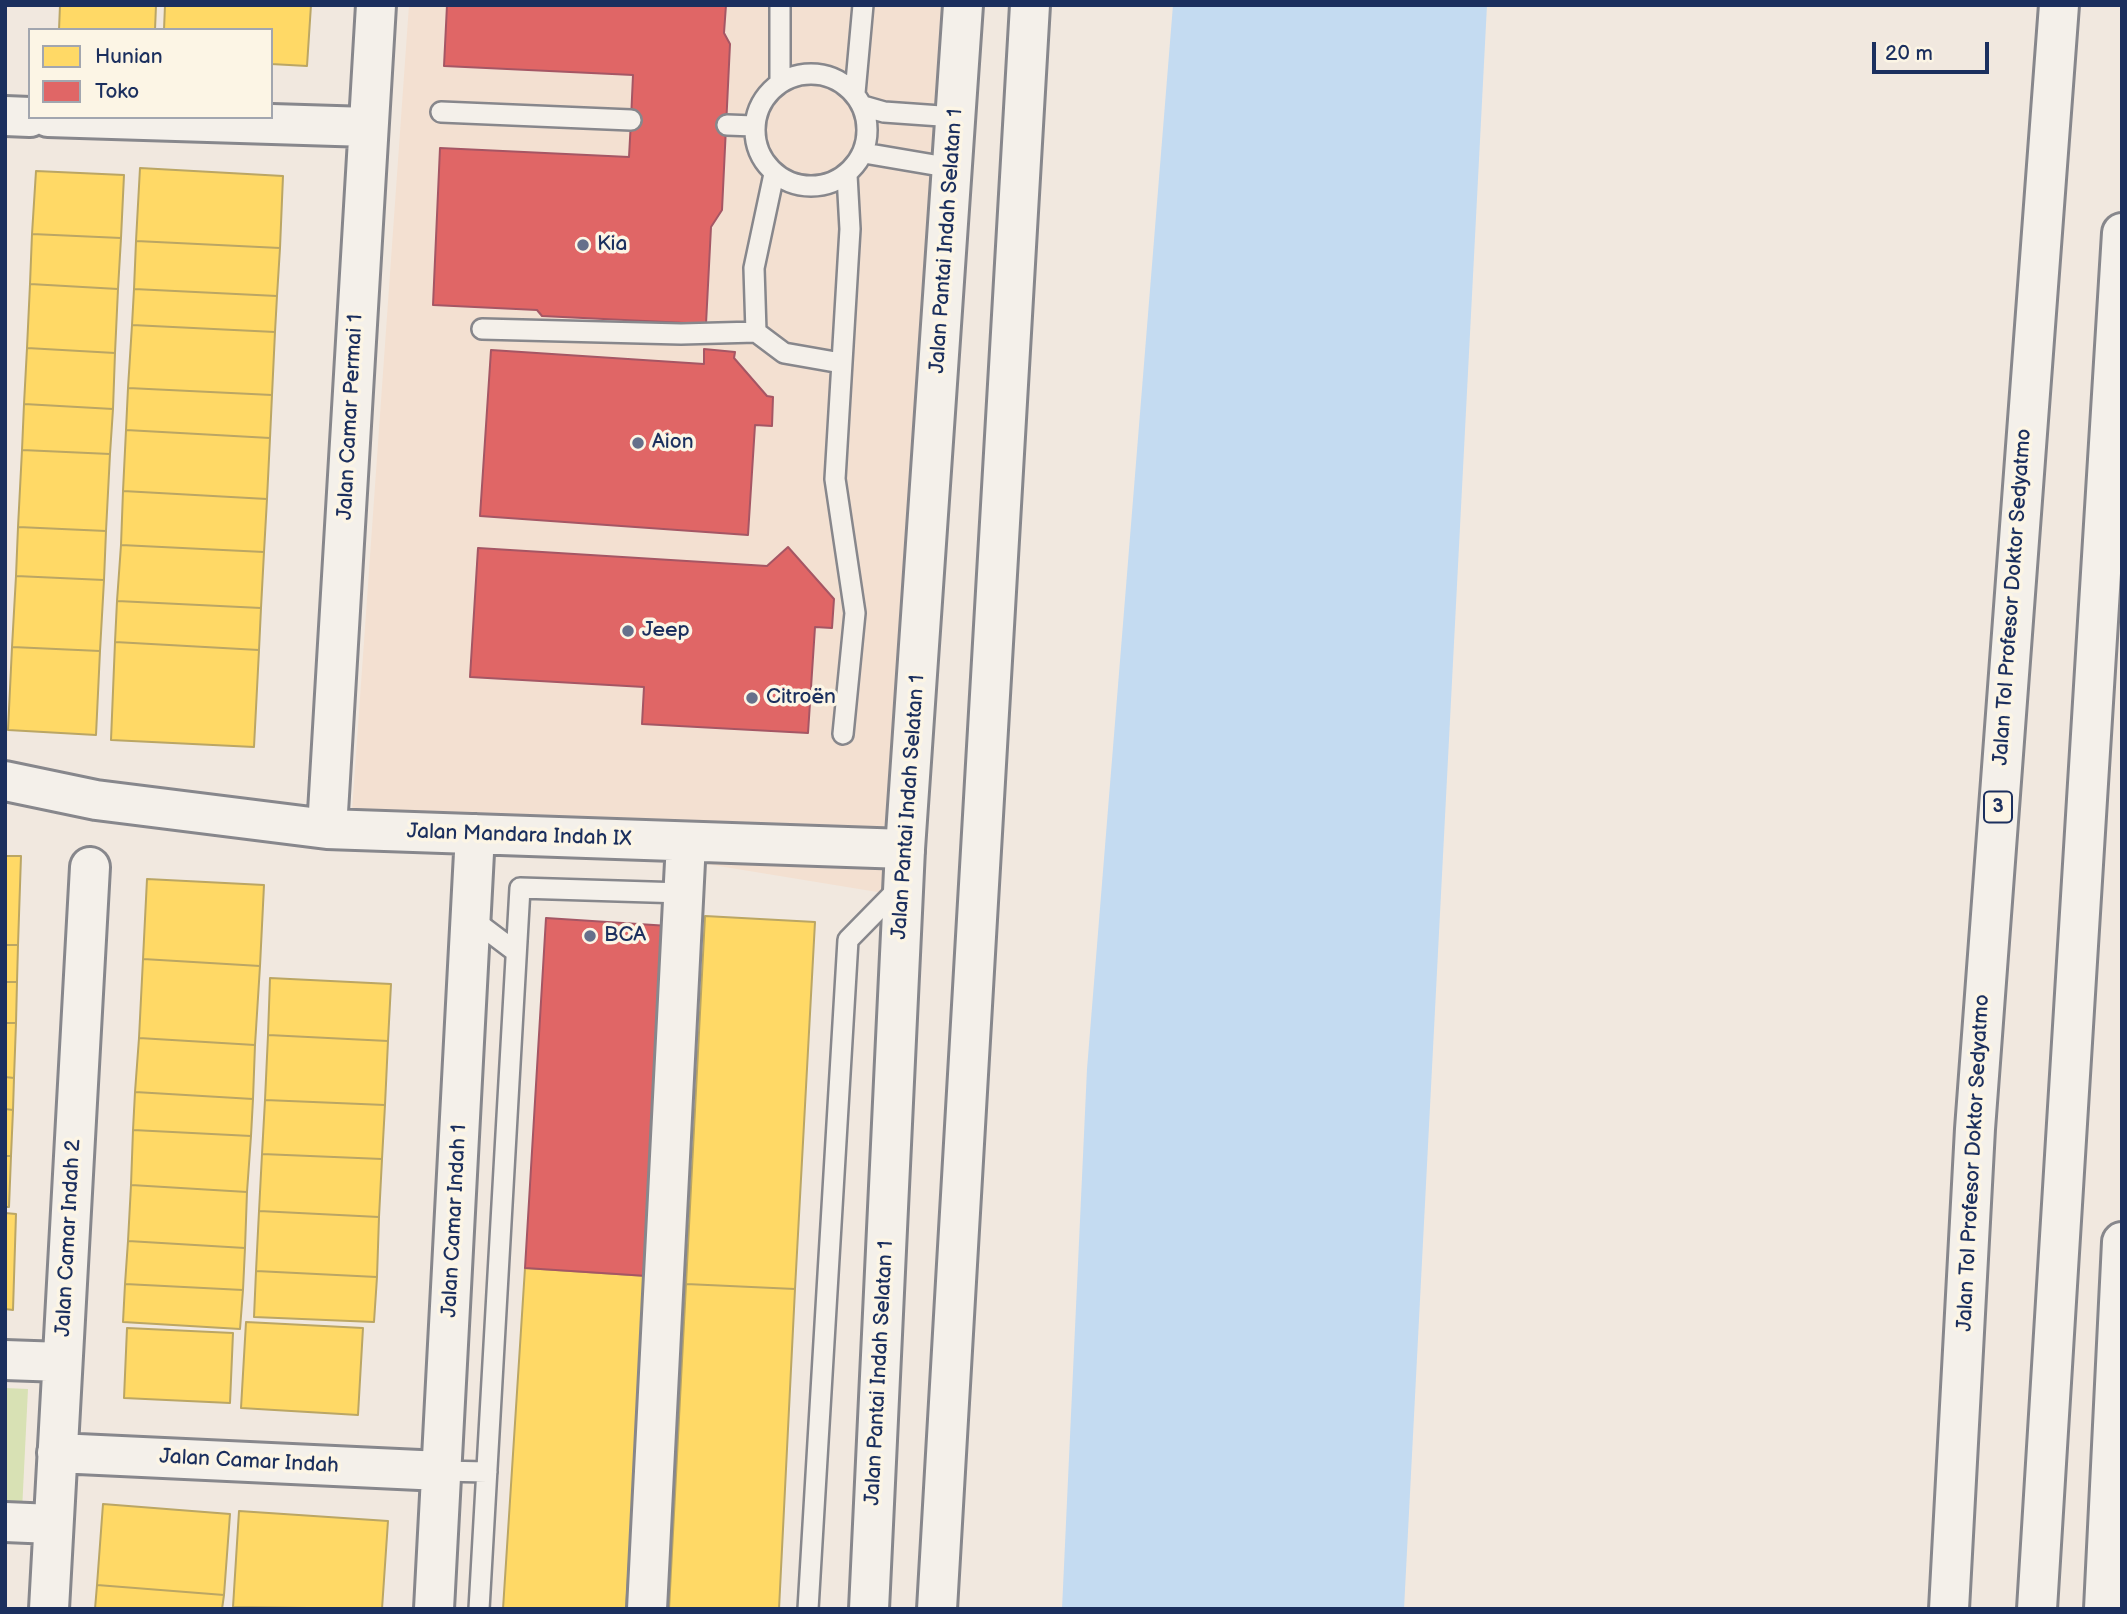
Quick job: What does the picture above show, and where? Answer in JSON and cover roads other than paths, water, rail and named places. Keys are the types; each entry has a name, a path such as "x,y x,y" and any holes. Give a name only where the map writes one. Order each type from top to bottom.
{"main road":[{"name":"Jalan Camar Permai 1","path":"327,829 376,5"},
{"name":"Jalan Pantai Indah Selatan 1","path":"869,1609 904,866 964,5"},
{"path":"937,1609 1030,5"},
{"name":"Jalan Tol Profesor Doktor Sedyatmo","path":"1949,1609 1976,1115 2059,5"},
{"path":"5,116 28,117"},
{"path":"112,119 368,127"},
{"path":"2037,1609 2122,233"},
{"name":"Jalan Mandara Indah IX","path":"5,780 134,805 327,829 686,842 904,866"},
{"name":"Jalan Camar Indah 1","path":"434,1609 475,834"},
{"path":"647,1609 686,842"},
{"name":"Jalan Camar Indah 2","path":"49,1609 90,867"},
{"path":"2104,1609 2122,1242"},
{"path":"5,1360 62,1362"},
{"name":"Jalan Camar Indah","path":"57,1453 441,1471"},
{"path":"5,1522 54,1524"}],"lane":[{"path":"780,5 780,82"},
{"path":"863,5 859,100 868,129 863,153 847,174 823,186 797,186 774,174 758,152 754,126 762,101 780,82 806,73 832,77 859,100 884,112 955,117"},
{"path":"441,112 631,120"},
{"path":"727,125 754,126"},
{"path":"863,153 952,168"},
{"path":"756,332 754,268 774,174"},
{"path":"843,734 855,613 835,479 850,229 847,174"},
{"path":"482,329 681,334 756,332 784,353 841,363"},
{"path":"808,1609 848,940 904,866"},
{"path":"479,1609 520,888 683,893"},
{"path":"471,918 516,952"},
{"path":"441,1471 487,1472"}],"water":[{"path":"1173,5 1487,5 1404,1609 1062,1609 1087,1069"}],"place":[{"name":"Kia","path":"583,245"},
{"name":"Aion","path":"638,443"},
{"name":"Jeep","path":"628,631"},
{"name":"Citroën","path":"752,698"},
{"name":"BCA","path":"590,936"}]}
